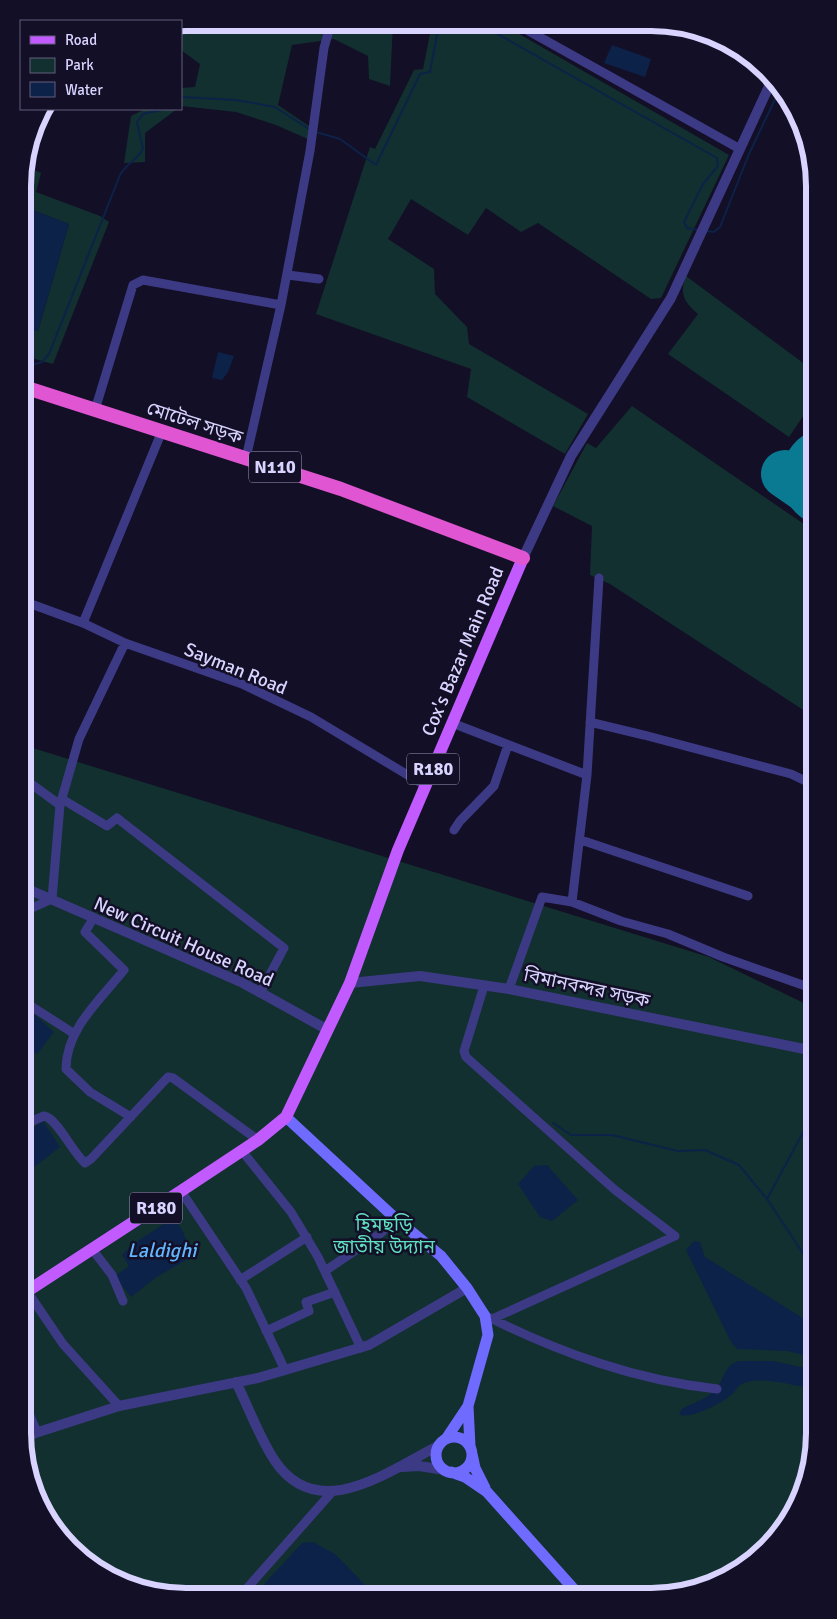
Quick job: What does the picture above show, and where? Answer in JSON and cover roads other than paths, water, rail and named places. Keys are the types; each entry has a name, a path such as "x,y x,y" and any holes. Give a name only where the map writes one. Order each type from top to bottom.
{"highway":[{"name":"মোটেল সড়ক","path":"31,389 341,489 522,558"}],"main road":[{"name":"Cox's Bazar Main Road","path":"350,983 398,850 522,558"},
{"name":"R180","path":"31,1288 242,1151 286,1117 350,983"},
{"path":"286,1117 440,1256 489,1317 488,1334 468,1406 443,1442 437,1455 438,1461 448,1471 465,1477 487,1492 573,1588"},
{"path":"468,1406 471,1449 475,1468 487,1492"},
{"path":"443,1442 462,1439 471,1449"},
{"path":"448,1471 457,1472 466,1468 471,1449"}],"street":[{"path":"529,31 740,149"},
{"path":"246,458 288,275 315,120 321,66 329,32"},
{"path":"522,558 571,456 671,298 769,86"},
{"path":"288,275 319,279"},
{"path":"96,410 133,285 137,281 143,280 281,305"},
{"path":"83,623 162,431"},
{"path":"572,902 581,840 587,775 599,578"},
{"name":"Sayman Road","path":"31,604 83,623 125,643 242,684 311,717 426,786"},
{"path":"31,908 52,899 61,802 79,739 125,643"},
{"path":"590,722 644,734 791,774 806,782"},
{"path":"452,723 587,775"},
{"path":"454,830 460,821 494,786 508,745"},
{"path":"31,783 61,802 107,826 117,818 284,948 260,993"},
{"path":"581,840 748,896"},
{"name":"New Circuit House Road","path":"31,890 260,993 328,1030"},
{"path":"509,988 542,897 572,902 622,921 668,934 723,957 805,986"},
{"path":"93,919 85,932 124,970 73,1033 67,1051 66,1069 90,1092 131,1117"},
{"name":"বিমানবন্দর সড়ক","path":"350,983 420,976 509,988 805,1049"},
{"path":"484,986 464,1051 466,1057 615,1190 675,1236 489,1317"},
{"path":"31,1006 73,1033"},
{"path":"31,1122 44,1116 51,1118 75,1154 85,1163 91,1159 168,1077 173,1078 258,1140"},
{"path":"242,1151 291,1212 325,1271 361,1348"},
{"path":"182,1191 240,1280 285,1370"},
{"path":"325,1271 373,1239 396,1218"},
{"path":"240,1280 306,1237"},
{"path":"92,1249 112,1275 123,1301"},
{"path":"31,1434 119,1406 236,1382 361,1348 404,1326 466,1288"},
{"path":"266,1331 309,1311 306,1302 335,1292"},
{"path":"31,1300 63,1344 119,1406"},
{"path":"489,1317 568,1354 638,1376 717,1389"},
{"path":"236,1382 280,1467 303,1486 320,1492 332,1492 354,1487 399,1467 443,1442"},
{"path":"31,1419 37,1432"},
{"path":"399,1467 419,1466 448,1471"},
{"path":"247,1588 332,1492"}],"water":[{"path":"612,45 651,59 645,77 604,63"},
{"path":"31,210 69,224 38,331 31,328"},
{"path":"218,352 234,356 228,372 222,380 212,378"},
{"path":"31,1013 54,1032 37,1054 31,1050"},
{"path":"43,1121 60,1147 31,1170 31,1129"},
{"path":"547,1165 578,1200 552,1221 540,1217 518,1184 534,1166"},
{"name":"Laldighi","path":"173,1218 181,1228 193,1256 155,1278 131,1297 115,1276 129,1266 122,1255 133,1244"},
{"path":"694,1241 700,1242 705,1257 805,1319 805,1356 788,1351 737,1349 731,1342 686,1250"},
{"path":"739,1361 773,1361 805,1368 805,1387 767,1381 749,1382 740,1385 727,1398 706,1410 690,1415 679,1414 682,1409 703,1399 714,1391 727,1370"},
{"path":"313,1542 335,1554 368,1588 260,1588 302,1543"}],"waterway":[{"path":"316,132 340,139 376,165 420,74 430,72 438,31"},
{"path":"493,31 717,158 718,166 703,184 684,222 687,228 699,230"},
{"path":"706,231 714,232 720,227 749,154 777,96"},
{"path":"182,97 236,100 275,107 309,129"},
{"path":"31,364 42,362 49,354 120,175 143,149 137,122 143,114 161,110"},
{"path":"553,1123 571,1135 612,1135 678,1151 705,1150 739,1165 767,1199 805,1257"},
{"path":"767,1199 805,1128"}],"park label":[{"name":"হিমছড়ি জাতীয় উদ্যান","path":"384,1235"}]}
